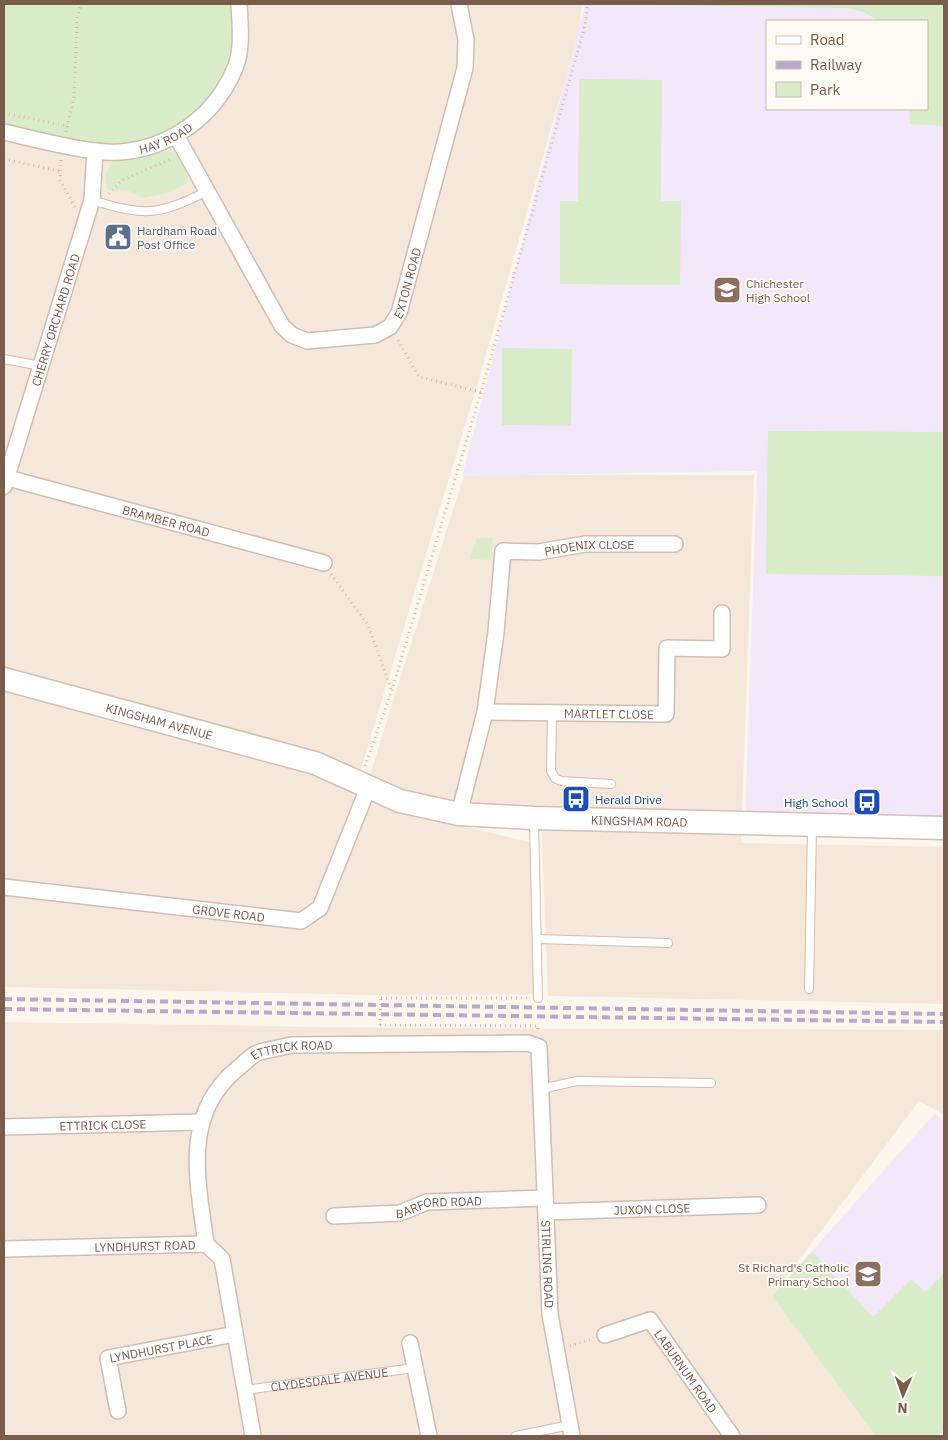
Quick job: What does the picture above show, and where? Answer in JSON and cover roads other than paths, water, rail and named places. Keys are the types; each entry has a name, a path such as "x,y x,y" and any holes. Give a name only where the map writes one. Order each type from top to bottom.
{"street":[{"name":"HAY ROAD","path":"4,132 95,152 136,150 177,137 210,110 235,68 241,35 239,4"},
{"name":"EXTON ROAD","path":"177,137 282,326 292,335 306,341 374,335 390,327 399,313 465,68 466,40 459,4"},
{"name":"CHERRY ORCHARD ROAD","path":"5,480 88,215 98,202 95,152"},
{"name":"BRAMBER ROAD","path":"5,480 324,563"},
{"name":"PHOENIX CLOSE","path":"485,712 496,632 503,551 539,552 585,544 675,544"},
{"name":"MARTLET CLOSE","path":"485,712 666,714 666,648 722,649 722,613"},
{"name":"KINGSHAM AVENUE","path":"4,679 315,763"},
{"path":"459,814 485,712"},
{"name":"KINGSHAM ROAD","path":"315,763 400,801 459,814 534,818 944,828"},
{"name":"GROVE ROAD","path":"4,887 301,921 320,908 363,785"},
{"name":"ETTRICK ROAD","path":"206,1244 197,1171 201,1122 213,1097 227,1077 256,1054 292,1045 528,1043 539,1047"},
{"name":"STIRLING ROAD","path":"539,1047 550,1314 555,1351 571,1431"},
{"name":"ETTRICK CLOSE","path":"4,1127 201,1122"},
{"name":"BARFORD ROAD","path":"334,1216 400,1213 427,1202 545,1205"},
{"name":"JUXON CLOSE","path":"545,1205 758,1205"},
{"name":"LYNDHURST ROAD","path":"4,1249 206,1244 222,1258 253,1436"},
{"name":"LABURNUM ROAD","path":"605,1335 650,1320 732,1436"},
{"name":"LYNDHURST PLACE","path":"118,1411 108,1358 235,1334"},
{"path":"410,1343 429,1436"}],"lane":[{"path":"98,202 126,210 149,213 173,208 208,191"},
{"path":"4,359 41,366"},
{"path":"552,713 551,771 555,778 561,781 611,784"},
{"path":"534,818 538,998"},
{"path":"808,989 812,826"},
{"path":"537,939 668,943"},
{"path":"541,1089 577,1081 712,1083"},
{"name":"CLYDESDALE AVENUE","path":"244,1390 415,1368"},
{"path":"516,1436 571,1431"}],"railway":[{"path":"4,999 944,1014"},
{"path":"4,1009 944,1022"}],"place":[{"name":"Hardham Road Post Office","path":"118,237"},
{"name":"Chichester High School","path":"727,290"},
{"name":"Herald Drive","path":"576,799"},
{"name":"High School","path":"867,802"},
{"name":"St Richard's Catholic Primary School","path":"868,1274"}]}
